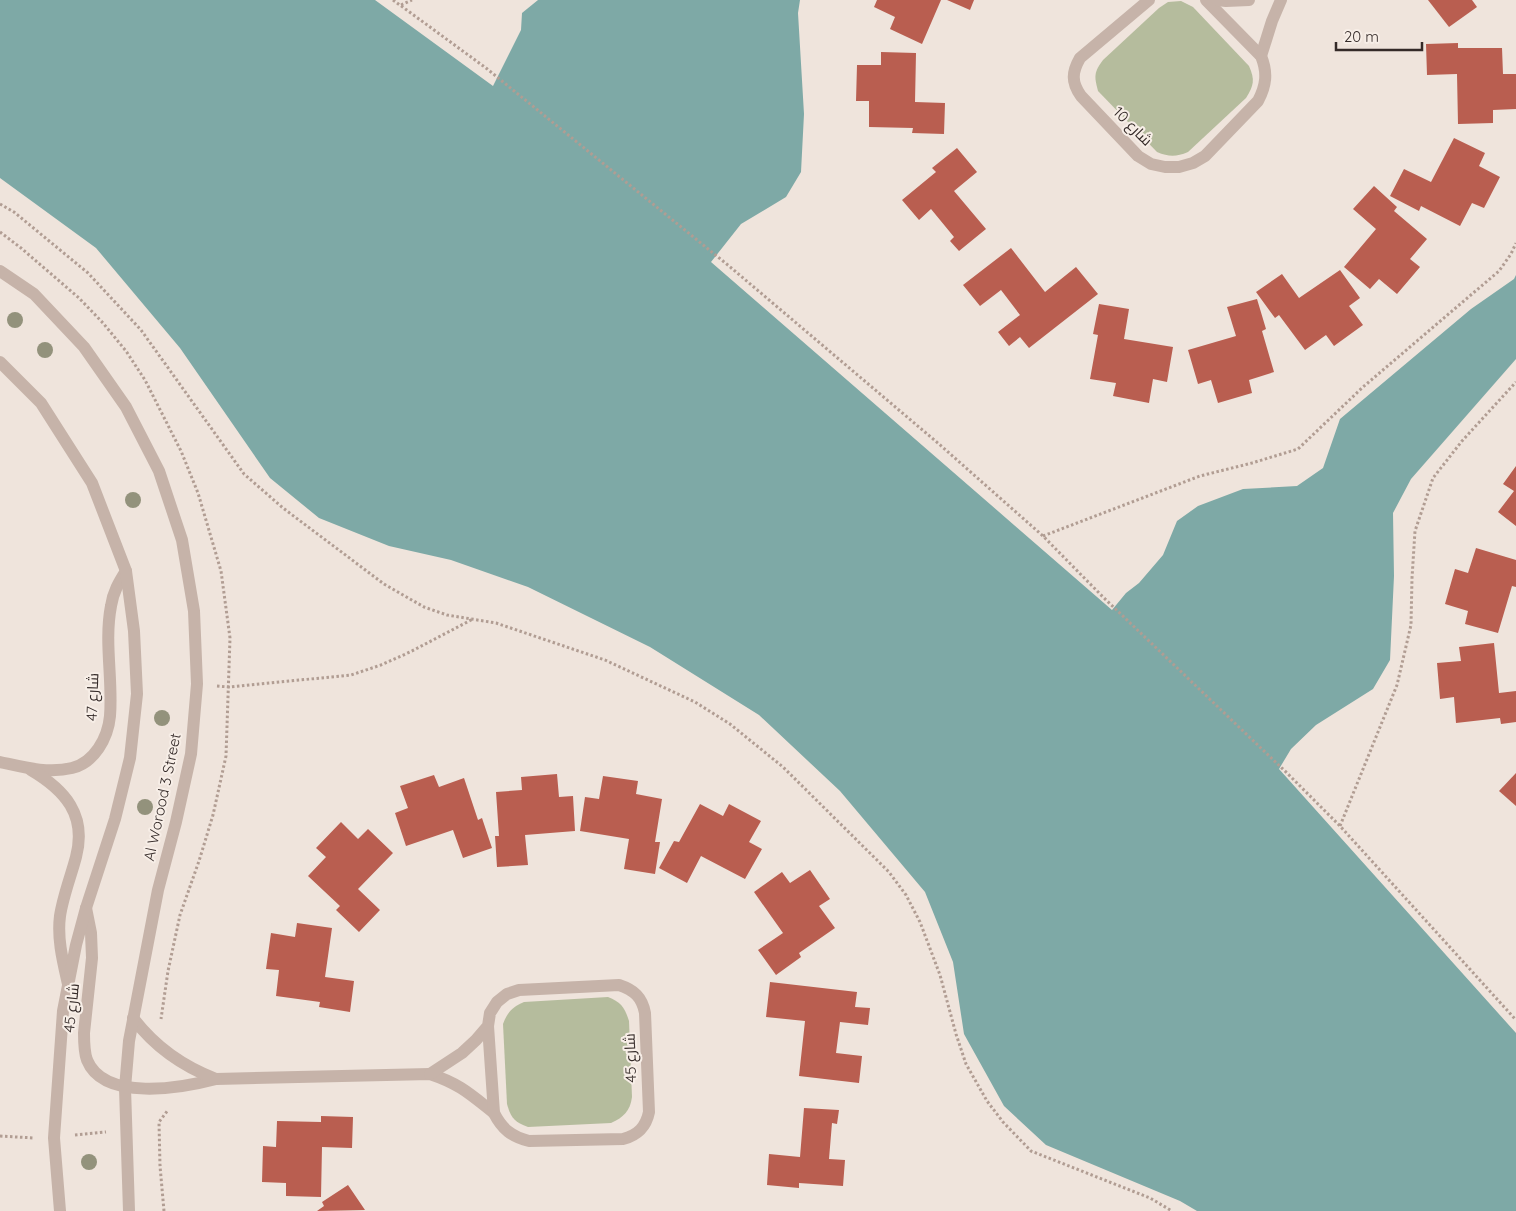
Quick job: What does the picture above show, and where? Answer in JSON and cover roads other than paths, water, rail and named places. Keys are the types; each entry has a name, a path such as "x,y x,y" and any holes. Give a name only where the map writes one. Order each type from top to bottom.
{"street":[{"name":"شارع 10","path":"1149,0 1080,58 1075,67 1073,77 1075,88 1081,96 1138,156 1151,164 1165,167 1179,167 1193,163 1205,156 1258,102 1266,79 1266,67 1261,56 1281,0"},
{"path":"1206,0 1261,56"},
{"path":"1217,0 1249,0"},
{"name":"Al Worood 3 Street","path":"0,271 34,294 84,347 126,406 158,471 182,540 194,611 197,684 191,754 158,890 129,1041 125,1088 129,1211"},
{"path":"0,362 41,403 92,483 126,571 134,631 137,694 130,758 115,819 86,908 63,1011 54,1138 60,1211"},
{"name":"شارع 47","path":"0,762 50,770 73,768 93,757 104,738 110,717 109,626 111,606 116,587 126,571"},
{"name":"شارع 47","path":"29,768 48,780 64,795 75,814 80,835 77,855 60,916 60,951 68,984"},
{"name":"شارع 45","path":"86,908 91,933 92,958 84,1034 87,1060 96,1074 109,1082 125,1088 194,1085 216,1079 430,1074 449,1080 466,1090 494,1113 500,1124 508,1132 518,1138 529,1141 623,1139 633,1136 641,1130 647,1122 648,1112 645,1013 643,1003 637,994 629,988 619,985 519,990 507,994 497,1002 490,1013 488,1026 494,1113"},
{"name":"شارع 45","path":"133,1018 156,1044 174,1059 216,1079"},
{"name":"شارع 45","path":"430,1074 462,1053 488,1026"}],"water":[{"path":"0,0 375,0 493,86 521,30 522,13 538,0 800,0 798,13 804,114 801,172 786,197 741,224 711,262 1112,610 1163,555 1177,521 1198,506 1243,489 1297,486 1323,468 1340,419 1471,309 1514,279 1516,275 1516,359 1411,479 1393,513 1394,576 1390,660 1373,689 1316,725 1291,749 1279,769 1516,1033 1516,1211 1197,1211 1180,1201 1046,1145 1004,1106 964,1034 953,962 925,892 840,791 759,715 650,647 528,587 451,560 389,546 319,518 270,478 180,348 96,248 0,178"}]}
